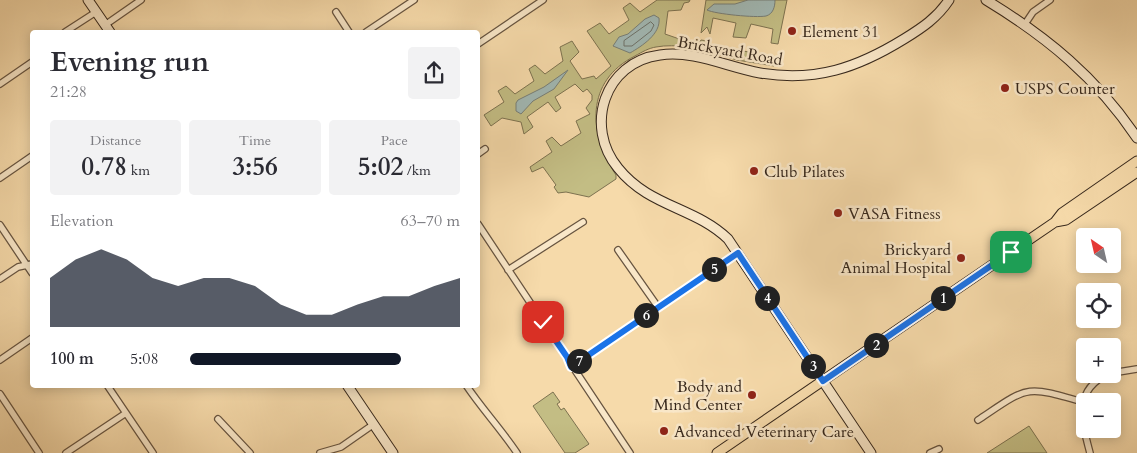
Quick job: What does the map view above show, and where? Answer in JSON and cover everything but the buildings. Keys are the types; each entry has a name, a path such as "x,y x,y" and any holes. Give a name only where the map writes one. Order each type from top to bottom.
{"main road":[{"path":"717,453 1056,222 1062,213 1137,161"},
{"path":"1056,222 1066,220 1137,172"}],"street":[{"path":"88,0 108,29 141,0"},
{"path":"369,30 414,0"},
{"path":"480,43 542,0"},
{"name":"Brickyard Road","path":"871,453 738,253 716,229 644,193 625,176 612,161 601,136 600,117 604,99 618,76 639,61 658,55 676,54 774,74 810,75 842,69 878,54 926,25 942,11 949,0"},
{"path":"986,0 1052,43 1088,76 1115,106 1137,138"},
{"path":"1025,24 1035,10 1050,0"},
{"path":"68,30 96,12"},
{"path":"336,12 348,30"},
{"path":"0,84 30,63"},
{"path":"480,153 485,149"},
{"path":"0,178 30,157"},
{"path":"508,270 583,222"},
{"path":"0,225 30,264 18,266 0,279"},
{"path":"480,227 567,357 571,367 630,453"},
{"path":"618,250 658,307"},
{"path":"571,367 738,253"},
{"path":"0,360 30,339"},
{"path":"1121,371 1137,369"},
{"path":"109,388 153,453"},
{"path":"349,388 393,453"},
{"path":"468,388 482,408 494,419 517,453"},
{"path":"978,420 1016,394 1029,390 1042,390 1076,400"},
{"path":"0,394 39,453"},
{"path":"66,453 126,414"},
{"path":"218,418 250,453"},
{"path":"320,453 340,447 374,424"},
{"path":"1086,438 1090,453"},
{"path":"930,453 939,449"}],"shaded area":[{"path":"657,0 690,0 684,3 681,10 668,11 665,34 688,42 687,46 664,46 648,49 619,67 607,79 600,94 596,110 597,126 600,143 616,175 616,179 589,197 566,192 558,193 554,187 556,185 543,167 532,172 530,167 552,152 546,141 552,137 561,146 581,133 576,121 590,114 586,108 592,100 592,95 587,89 583,92 575,84 555,97 561,108 556,112 548,102 527,117 533,127 524,134 521,122 502,118 491,126 484,115 504,102 498,91 506,86 515,94 534,81 529,69 535,65 545,74 563,61 560,47 572,41 579,52 570,61 582,79 594,76 596,79 611,66 587,31 600,23 609,34 629,20 623,8 630,3 640,12"},
{"path":"706,0 787,0 778,44 771,43 773,29 751,24 746,38 733,37 736,23 713,18 710,34 707,27 701,33"},
{"path":"701,40 708,41 709,44 773,57 774,66 737,60 700,49 698,44"},
{"path":"553,392 560,402 557,404 561,410 564,408 589,444 575,453 565,453 533,406"},
{"path":"1029,426 1047,453 987,453"}],"water":[{"path":"748,0 775,0 774,8 766,16 745,16 707,10 714,4 735,4"},
{"path":"654,15 659,18 659,24 654,34 645,43 630,53 613,46 619,37 628,34 645,19"},
{"path":"568,70 554,89 533,101 521,114 516,111 518,100 544,87"}],"place":[{"name":"Element 31","path":"792,31"},
{"name":"USPS Counter","path":"1005,88"},
{"name":"Club Pilates","path":"754,171"},
{"name":"VASA Fitness","path":"838,213"},
{"name":"Brickyard Animal Hospital","path":"961,258"},
{"name":"Body and Mind Center","path":"752,395"},
{"name":"Advanced Veterinary Care","path":"664,431"}],"route":[{"path":"543,322 567,357 571,367 738,253 823,381 1011,252"}]}
